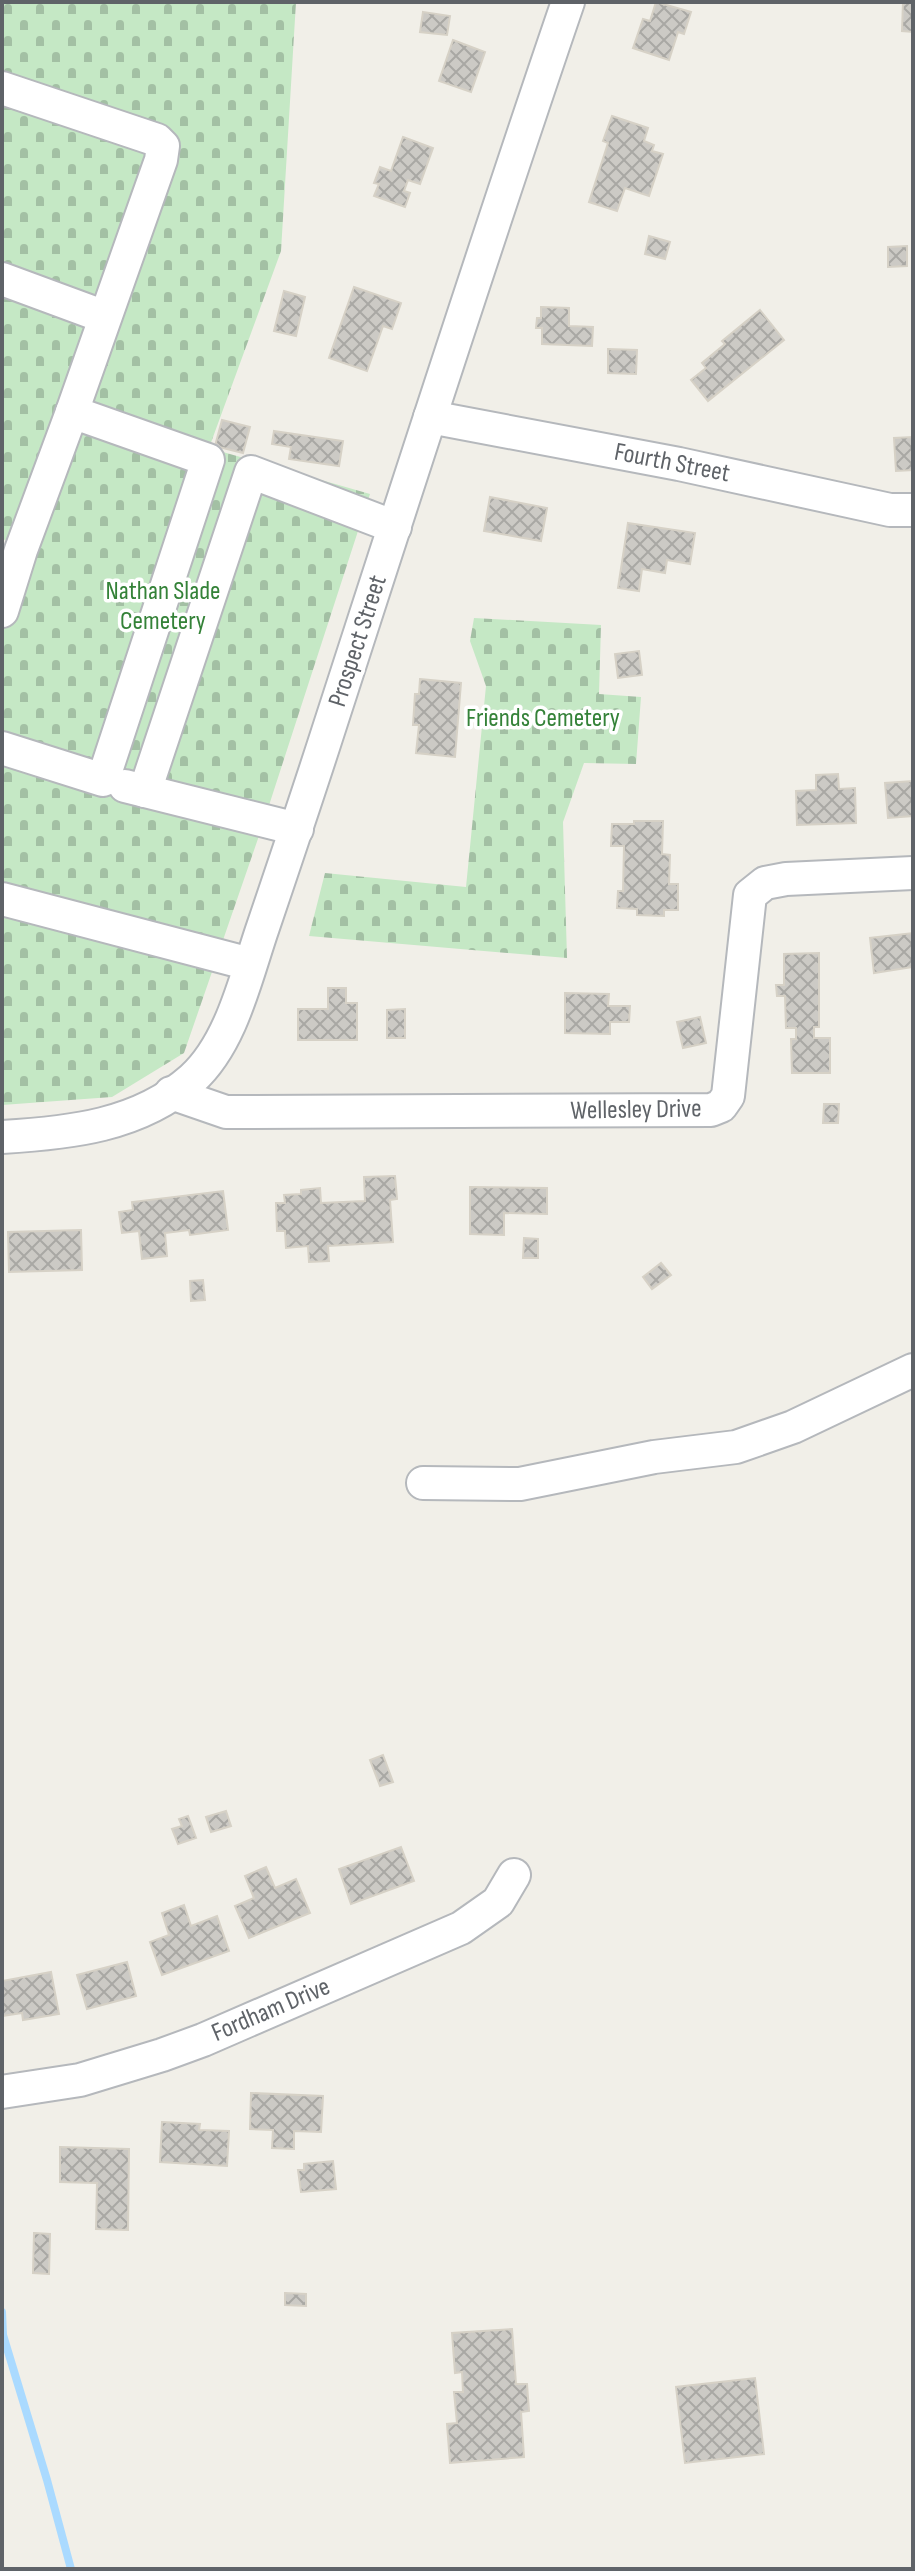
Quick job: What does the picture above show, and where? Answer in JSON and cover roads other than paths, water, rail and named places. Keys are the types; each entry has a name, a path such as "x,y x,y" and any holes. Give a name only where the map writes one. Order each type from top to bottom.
{"street":[{"name":"Prospect Street","path":"2,1137 53,1134 127,1117 193,1078 225,1037 297,829 568,2"},
{"path":"2,88 157,140 163,146 161,160 2,611"},
{"path":"2,279 105,317"},
{"path":"72,412 251,472 395,527"},
{"name":"Fourth Street","path":"430,417 679,464 890,510 913,510"},
{"path":"103,780 208,460"},
{"path":"145,791 251,472"},
{"path":"2,748 103,780 297,829"},
{"name":"Wellesley Drive","path":"171,1093 226,1112 711,1110 721,1106 728,1096 750,895 765,883 786,879 913,873"},
{"path":"2,899 250,964"},
{"path":"423,1483 520,1484 654,1457 736,1447 793,1427 913,1370"},
{"name":"Fordham Drive","path":"2,2092 80,2080 203,2040 461,1928 498,1902 514,1875"}],"waterway":[{"path":"2,2312 3,2335 71,2569"}],"park label":[{"name":"Nathan Slade Cemetery","path":"163,606"},
{"name":"Friends Cemetery","path":"543,718"}]}
